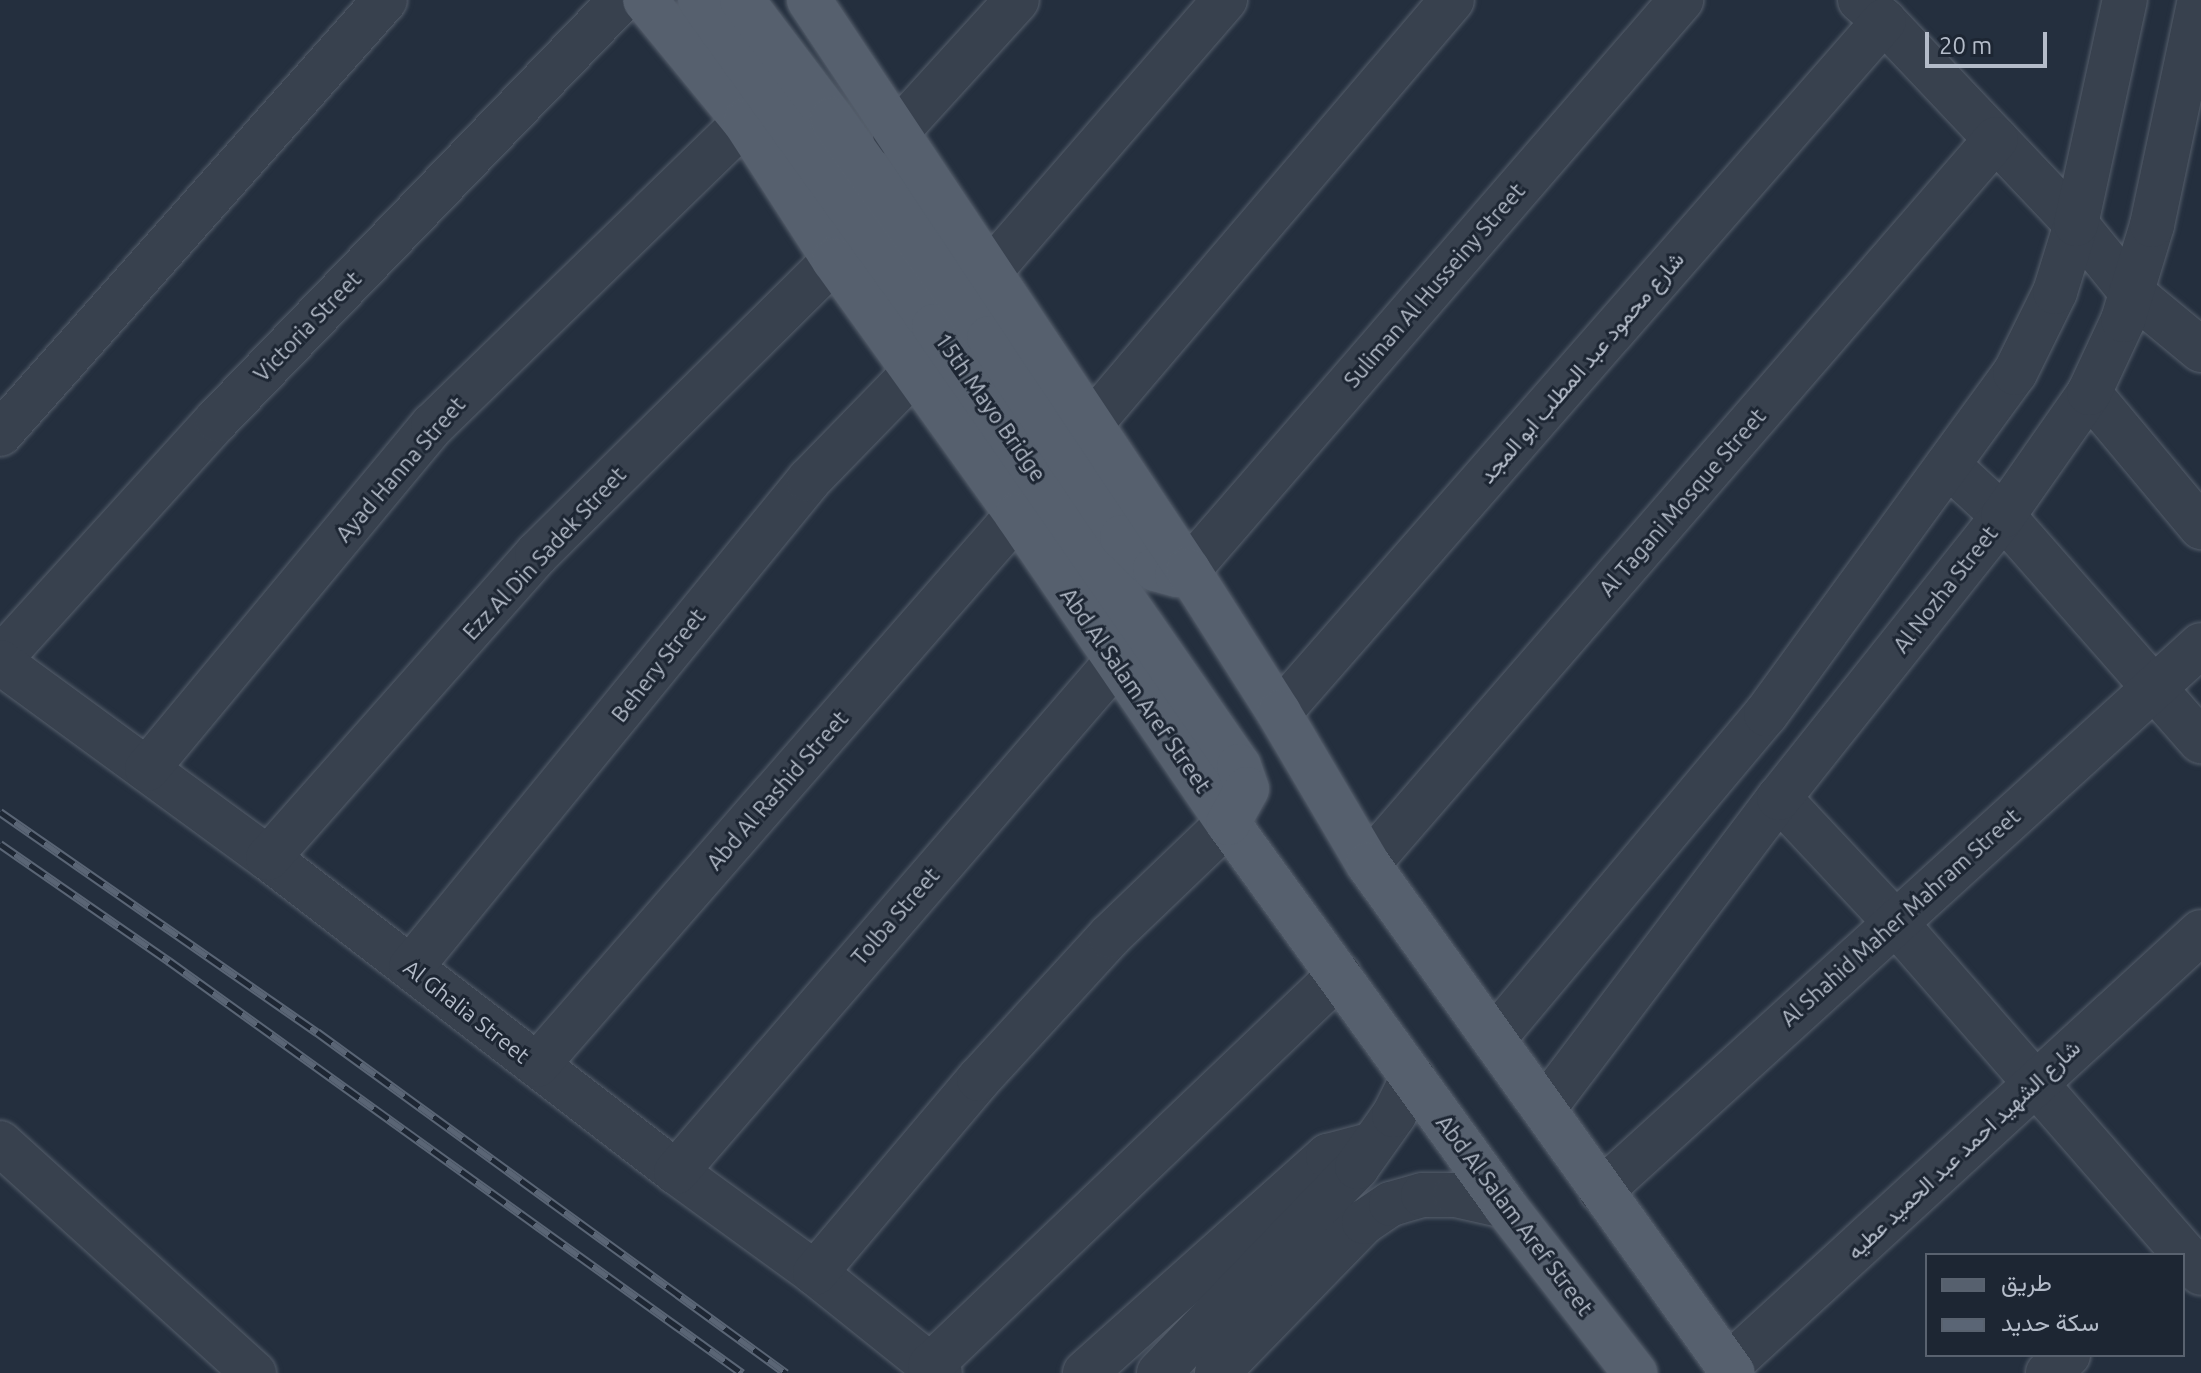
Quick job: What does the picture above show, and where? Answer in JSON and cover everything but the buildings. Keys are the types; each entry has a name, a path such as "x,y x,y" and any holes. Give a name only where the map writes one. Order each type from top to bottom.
{"main road":[{"name":"Abd Al Salam Aref Street","path":"645,0 745,122 834,260 915,371 1049,493 1116,662 1228,823 1505,1206 1635,1373"},
{"name":"15th Mayo Bridge","path":"700,0 1239,766 1247,789 1228,823"},
{"name":"15th Mayo Bridge","path":"742,0 832,119 1049,493 1122,537 1143,561 1167,574 1177,575 1188,570"},
{"path":"809,0 895,134 990,271 1188,570 1279,713 1368,864 1545,1107 1601,1191 1730,1370"}],"street":[{"path":"0,434 385,0"},
{"name":"Victoria Street","path":"0,660 217,420 621,0"},
{"path":"895,134 1017,0"},
{"path":"990,271 1225,0"},
{"path":"1090,425 1452,0"},
{"name":"Suliman Al Husseiny Street","path":"1188,570 1681,0"},
{"path":"1494,1038 1766,714 2015,373 2055,292 2076,224 2125,0"},
{"name":"Al Nozha Street","path":"1545,1107 1779,798 2003,516 2089,393 2131,292 2152,225 2200,0"},
{"path":"1872,11 2076,224 2131,292 2201,350"},
{"name":"شارع محمود عبد المطلب ابو المجد","path":"1279,713 1872,11"},
{"name":"Ayad Hanna Street","path":"147,769 433,425 745,122"},
{"name":"Al Tagani Mosque Street","path":"1368,864 1996,139"},
{"name":"Ezz Al Din Sadek Street","path":"268,858 537,554 834,260"},
{"name":"Behery Street","path":"411,967 799,492 915,371"},
{"path":"2089,393 2201,527"},
{"path":"1948,465 2003,516 2201,741"},
{"name":"Abd Al Rashid Street","path":"537,1065 1049,493"},
{"name":"Al Shahid Maher Mahram Street","path":"1601,1191 1894,921 2201,645"},
{"name":"Al Ghalia Street","path":"0,660 268,858 676,1172 815,1273 935,1369"},
{"name":"Tolba Street","path":"676,1172 1116,662"},
{"path":"1779,798 1894,921 2190,1252"},
{"path":"815,1273 989,1068 1110,936 1228,823"},
{"name":"شارع الشهيد احمد عبد الحميد عطيه","path":"1730,1370 2035,1081 2201,932"},
{"path":"935,1369 1339,975"},
{"path":"1159,1373 1375,1145 1413,1077"},
{"path":"0,1143 254,1373"},
{"path":"1085,1373 1328,1156 1354,1146 1375,1145"},
{"path":"1217,1373 1364,1222 1391,1204 1423,1195 1456,1195 1505,1206"},
{"path":"2048,1373 2066,1357"}],"railway":[{"path":"0,812 317,1032 786,1373"},
{"path":"0,844 169,961 742,1373"}]}
